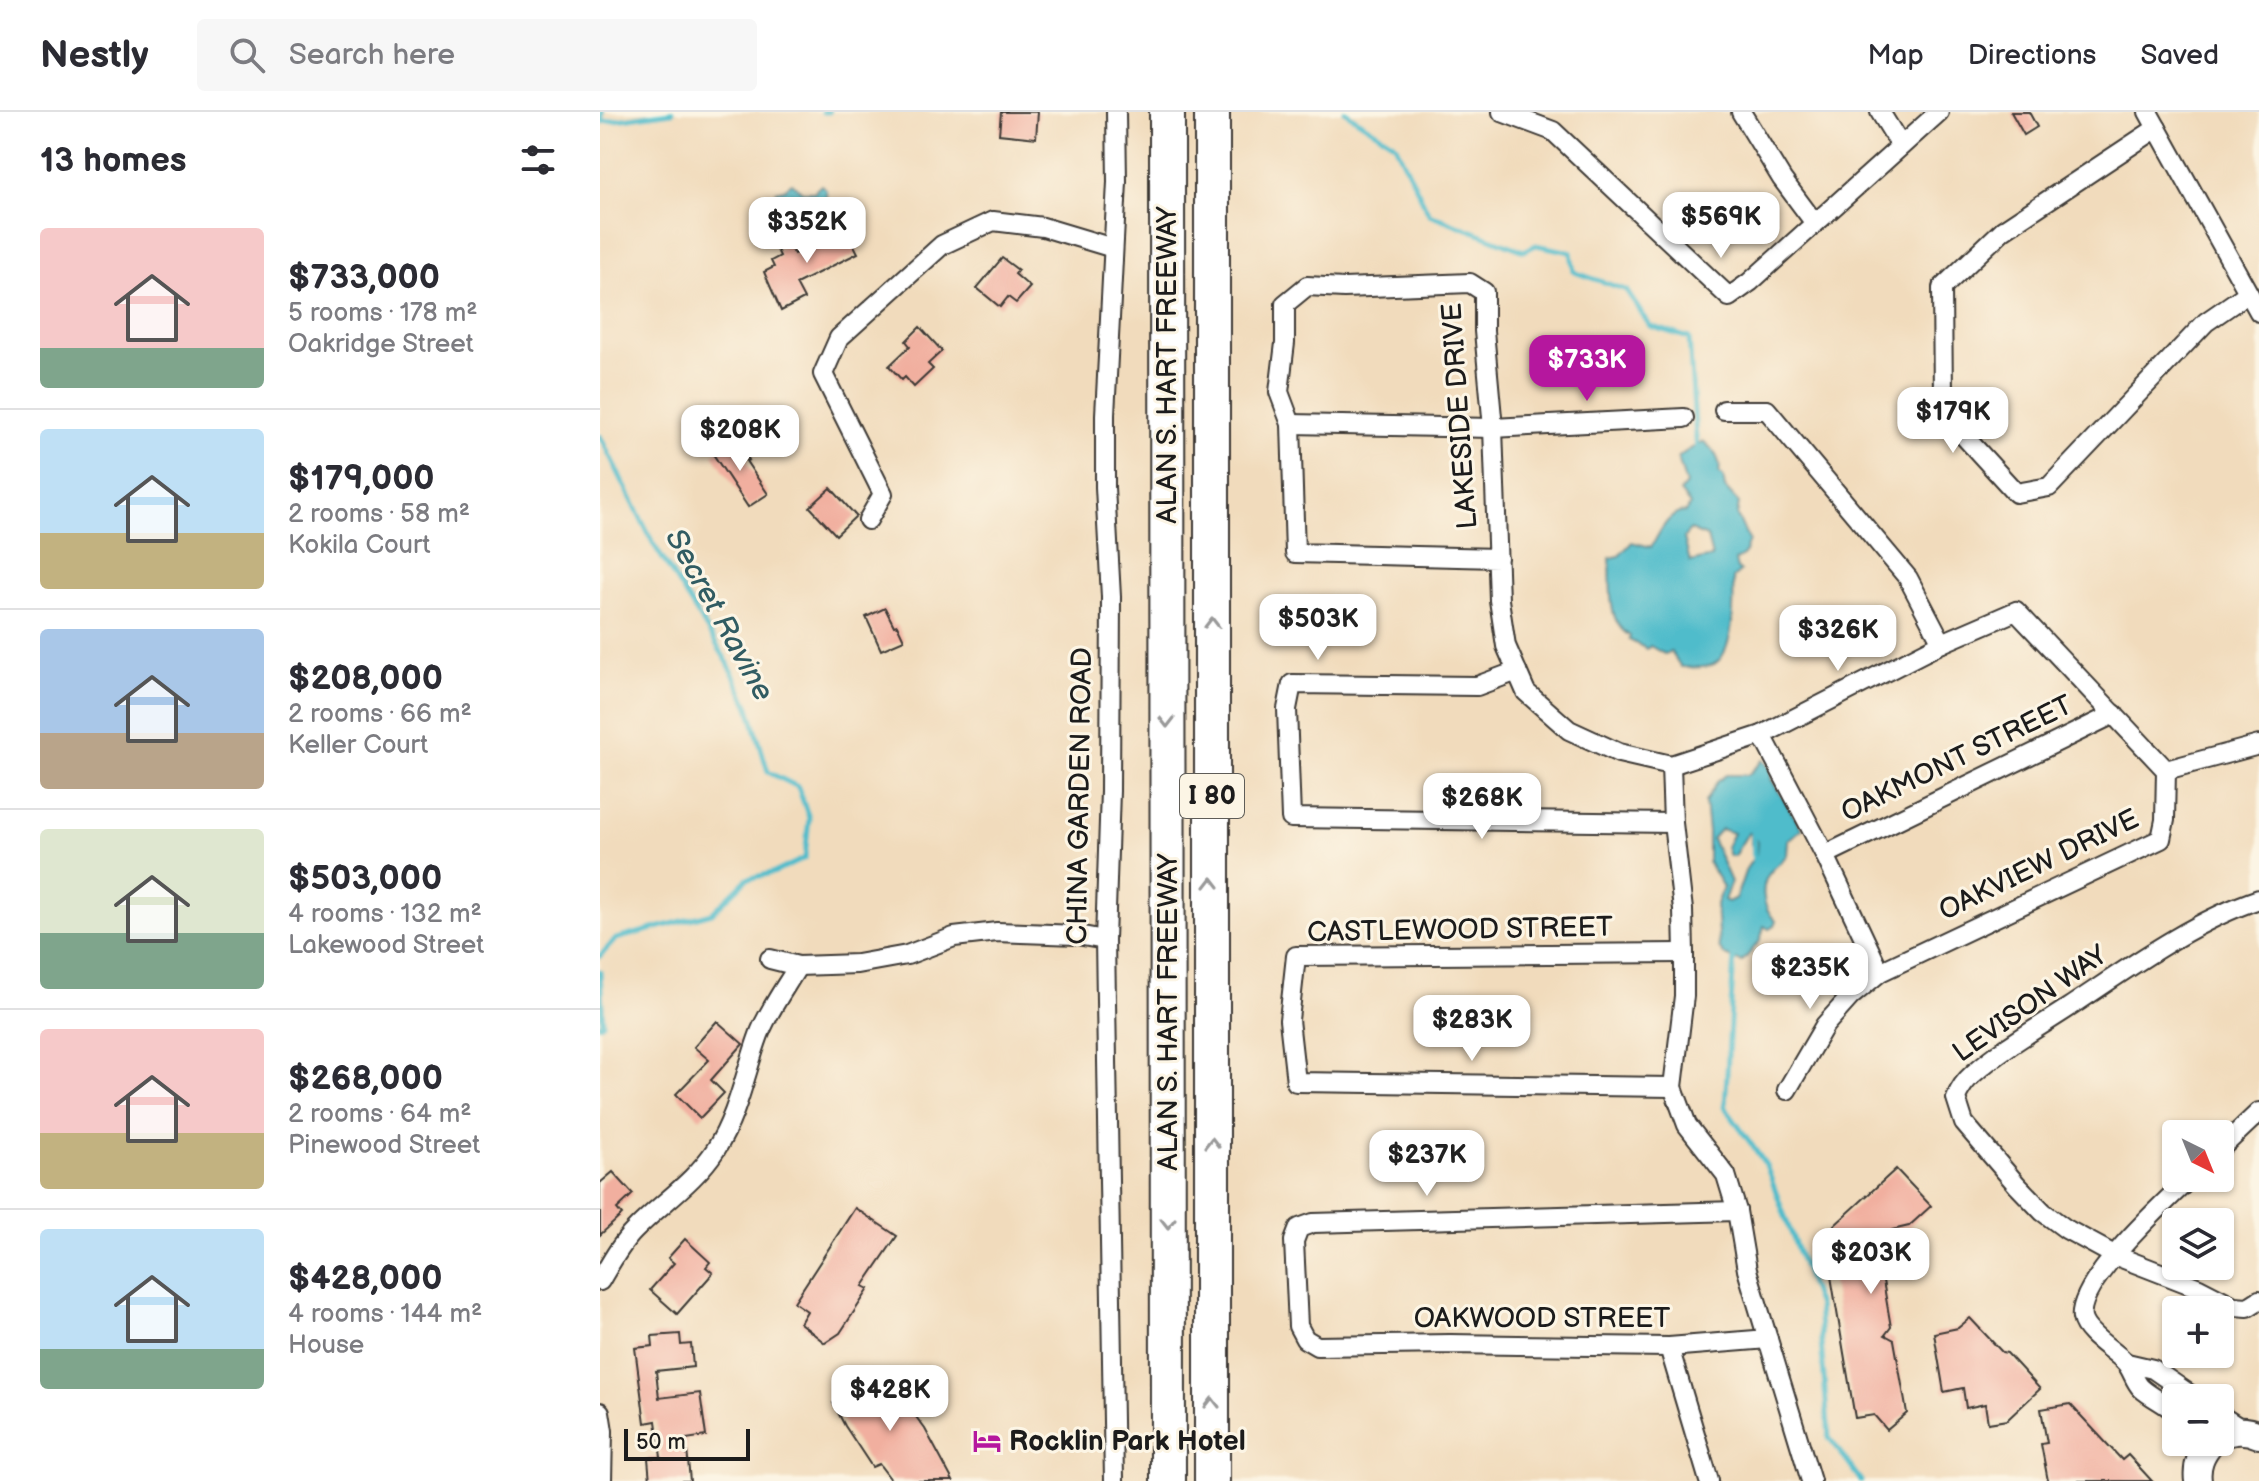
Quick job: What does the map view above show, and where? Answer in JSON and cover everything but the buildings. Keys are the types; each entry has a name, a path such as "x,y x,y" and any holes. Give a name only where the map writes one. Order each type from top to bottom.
{"highway":[{"name":"ALAN S. HART FREEWAY","path":"1167,112 1168,1481"},
{"name":"ALAN S. HART FREEWAY","path":"1212,112 1212,1481"}],"street":[{"name":"CHINA GARDEN ROAD","path":"1114,1481 1105,940 1111,627 1105,415 1117,182 1116,112"},
{"path":"1502,112 1553,131 1729,297 1750,282 1939,112"},
{"path":"1741,112 1782,179 1814,222"},
{"path":"1880,112 1901,146"},
{"path":"2248,293 2206,322 2049,487 2016,493 1945,412 1942,288 2003,230 2153,120 2259,312"},
{"path":"868,520 883,494 823,374 839,338 942,245 993,221 1043,227 1113,248"},
{"name":"LAKESIDE DRIVE","path":"1291,424 1279,392 1285,343 1285,304 1307,286 1344,288 1470,283 1484,292 1499,600 1506,646 1526,692 1569,730 1619,753 1671,765"},
{"path":"1724,410 1767,410 1908,578 1942,643"},
{"path":"1498,558 1295,553 1291,424 1493,428 1684,418"},
{"path":"1811,1481 1747,1270 1737,1211 1726,1175 1687,1125 1673,1087 1684,996 1684,953 1671,765 1762,735 1942,643 2016,611 2166,770 2259,745"},
{"path":"1517,671 1477,686 1292,684 1287,709 1291,818 1673,823"},
{"name":"OAKMONT STREET","path":"1825,855 2114,714"},
{"path":"1762,735 1825,855 1880,972 1851,996 1825,1025 1787,1090"},
{"name":"OAKVIEW DRIVE","path":"1880,972 2161,839 2165,820 2166,770"},
{"name":"LEVISON WAY","path":"2114,1255 2066,1229 2043,1212 2017,1185 1964,1123 1956,1098 1960,1087 1996,1055 2162,947 2221,915 2259,899"},
{"path":"770,959 798,966 857,964 907,955 954,937 997,932 1077,935 1105,940"},
{"name":"CASTLEWOOD STREET","path":"1673,1087 1296,1082 1289,1020 1296,956 1684,953"},
{"path":"600,1281 631,1233 675,1195 715,1150 732,1118 760,1031 798,966"},
{"path":"2234,1136 2259,1112"},
{"path":"2162,1403 2139,1386 2127,1363 2088,1329 2082,1319 2089,1292 2114,1255 2175,1192"},
{"name":"OAKWOOD STREET","path":"1737,1211 1313,1223 1299,1228 1294,1241 1298,1326 1305,1339 1317,1346 1669,1347 1768,1339"},
{"path":"2114,1255 2199,1288 2234,1306 2248,1307 2259,1300"},
{"path":"1669,1347 1709,1481"},
{"path":"2127,1363 2153,1369 2175,1384"},
{"path":"600,1412 603,1431 602,1481"}],"water":[{"path":"792,183 802,192 814,192 821,185 826,189 827,227 799,237 780,221 776,191"},
{"path":"1703,441 1716,455 1725,488 1739,503 1737,516 1749,540 1744,555 1735,561 1737,569 1741,571 1733,578 1732,626 1725,651 1720,660 1712,665 1681,667 1671,652 1664,654 1650,646 1647,649 1629,640 1630,636 1622,630 1611,601 1610,558 1619,556 1632,542 1651,547 1669,520 1685,512 1690,505 1680,492 1686,485 1678,458","holes":["1690,530 1707,537 1712,557 1690,562 1684,538"]},
{"path":"1763,760 1802,829 1788,840 1787,855 1765,882 1765,903 1776,921 1774,926 1769,929 1764,926 1760,941 1742,962 1725,956 1719,948 1716,904 1723,887 1708,862 1705,802 1717,782 1726,775 1748,775","holes":["1721,829 1733,833 1726,847 1729,856 1734,856 1748,833 1751,834 1751,843 1755,839 1757,842 1756,854 1746,869 1736,898 1728,902 1724,900 1731,882 1712,839"]}],"waterway":[{"path":"602,112 602,122 672,112"},
{"path":"823,112 829,112"},
{"path":"1345,112 1395,144 1429,214 1524,251 1536,245 1571,252 1574,272 1626,290 1650,326 1689,338 1697,453"},
{"name":"Secret Ravine","path":"600,436 654,545 728,663 749,707 768,772 798,787 809,818 805,858 776,872 747,879 712,913 616,939 600,956"},
{"path":"1753,834 1754,864"},
{"path":"1734,956 1725,1107 1766,1165 1818,1306 1829,1437 1861,1481"},
{"name":"Secret Ravine","path":"600,971 603,1023 600,1025"}],"place":[{"name":"Rocklin Park Hotel","path":"987,1441"}]}
